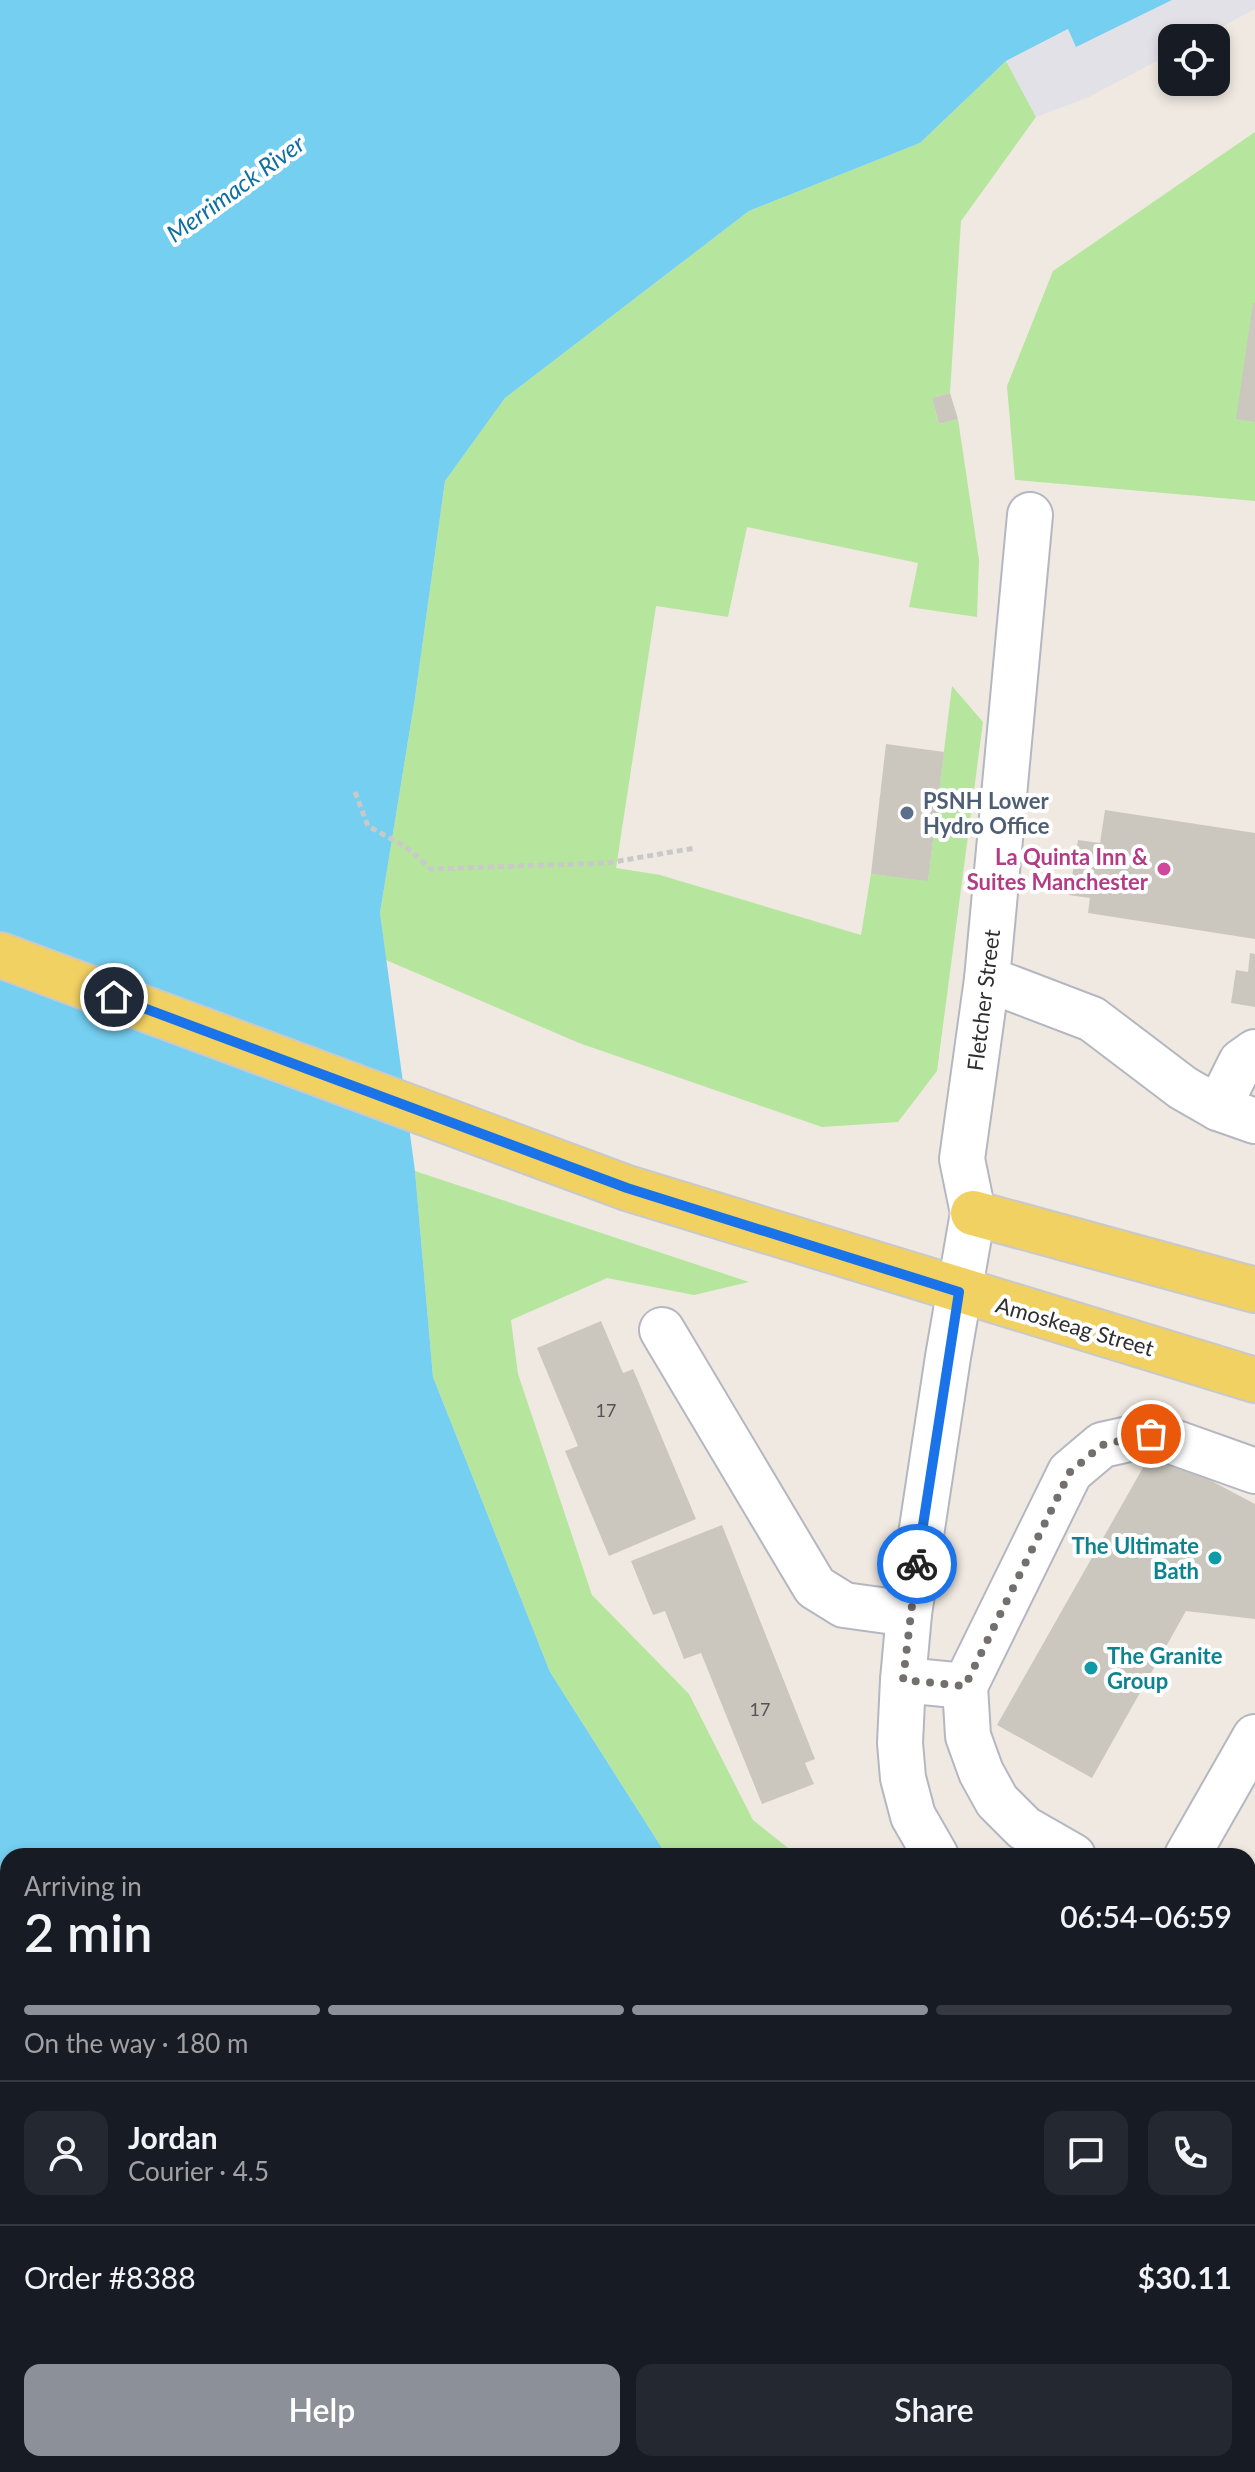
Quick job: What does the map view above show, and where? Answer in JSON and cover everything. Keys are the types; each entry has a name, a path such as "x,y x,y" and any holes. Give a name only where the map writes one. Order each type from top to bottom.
{"main road":[{"name":"Amoskeag Street","path":"0,955 627,1188 1255,1380"},
{"path":"973,1213 1255,1290"}],"street":[{"name":"Fletcher Street","path":"931,1848 913,1816 903,1778 900,1743 903,1680 909,1614 973,1213 962,1159 987,979 1030,515"},
{"path":"987,979 1092,1019 1183,1088 1237,1114 1241,1062 1255,1052"},
{"path":"662,1330 815,1587 844,1605 909,1614"},
{"path":"1059,1848 1024,1828 997,1801 981,1772 968,1736 965,1686 1070,1472 1102,1445 1151,1434 1255,1471"},
{"path":"903,1680 965,1686"},
{"path":"1192,1848 1255,1737"}],"path":[{"path":"355,792 368,826 406,847 431,869 607,863 695,848"}],"shaded area":[{"path":"1172,0 1255,0 1255,9 1227,24 1158,24 1158,60 1089,97 1036,117 1006,61 1069,29 1076,46"}],"green space":[{"path":"1006,61 1036,117 961,221 950,393 932,398 939,424 958,419 979,560 977,617 909,607 918,563 747,527 728,617 656,606 616,868 660,875 861,935 871,874 928,880 952,686 983,722 937,1071 898,1122 822,1127 579,1043 386,960 380,913 415,698 445,481 505,398 749,211 920,143"},
{"path":"1255,132 1255,501 1015,480 1007,386 1053,271"},
{"path":"415,1171 749,1282 694,1295 607,1278 511,1320 518,1374 592,1595 689,1694 753,1820 788,1848 662,1848 550,1672 433,1377"}],"water":[{"name":"Merrimack River","path":"0,0 1172,0 1076,47 1068,29 1006,61 920,143 749,211 505,398 445,481 415,698 380,913 415,1171 433,1377 550,1672 662,1848 0,1848"}],"building":[{"path":"1255,303 1255,422 1236,419"},
{"path":"950,393 958,419 939,424 932,398"},
{"name":"PSNH Lower Hydro Office","path":"886,744 944,752 928,881 871,874"},
{"name":"La Quinta Inn & Suites Manchester","path":"1105,810 1255,833 1255,939 1088,913 1090,898 1069,895 1078,840 1100,843"},
{"path":"1250,953 1255,954 1255,1007 1231,1003 1236,970 1248,972"},
{"path":"601,1321 623,1373 633,1369 696,1519 609,1556 565,1451 578,1446 537,1348"},
{"name":"The Granite Group","path":"1153,1450 1255,1504 1255,1619 1186,1611 1092,1778 997,1725"},
{"path":"722,1525 815,1759 805,1763 814,1784 762,1804 701,1653 684,1659 665,1611 653,1615 631,1561"}],"way so far":[{"path":"917,1564 903,1680 965,1686 1070,1472 1102,1445 1151,1434"}],"place":[{"name":"PSNH Lower Hydro Office","path":"907,813"},
{"name":"La Quinta Inn & Suites Manchester","path":"1164,869"},
{"name":"The Ultimate Bath","path":"1215,1558"},
{"name":"The Granite Group","path":"1091,1668"}],"route":[{"path":"114,997 627,1188 959,1292 917,1564"}]}
